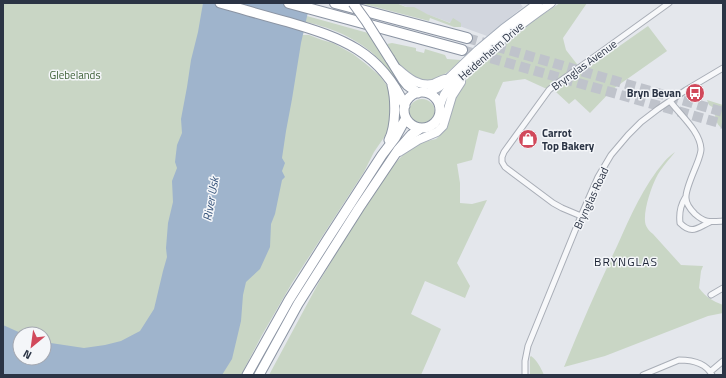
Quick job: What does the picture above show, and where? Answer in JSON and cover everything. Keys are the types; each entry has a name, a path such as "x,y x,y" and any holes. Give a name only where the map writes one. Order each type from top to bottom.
{"highway":[{"path":"220,3 327,34 354,47 381,68 398,91 405,106"},
{"path":"288,3 462,50"},
{"path":"335,3 351,5 467,38"},
{"path":"351,5 366,21 403,80 418,93"},
{"path":"382,156 391,136 394,122 394,94 390,79"},
{"path":"418,93 428,93 436,98 440,106 440,116 438,120 430,127 416,128 406,118 404,110 405,106 410,97 418,93"},
{"path":"247,375 293,293 326,240 395,138 406,118"},
{"path":"259,375 298,304 359,208 394,156 411,135 421,128"}],"main road":[{"name":"Heidenheim Drive","path":"428,93 439,87 498,33 538,3"},
{"name":"Heidenheim Drive","path":"440,106 445,94 471,66 513,31 551,3"},
{"path":"393,62 407,78 424,84 432,84 451,76"},
{"path":"394,156 411,143 437,132 442,126 452,96 471,66"}],"street":[{"name":"Brynglas Avenue","path":"581,216 553,203 504,166 502,157 534,109 556,84 669,3"},
{"name":"Brynglas Road","path":"525,375 525,361 528,346 581,216 598,177 611,155 641,122 670,101 723,68"},
{"path":"670,101 695,130 699,139 701,150 680,209 680,223 686,229 696,230 710,222"},
{"path":"685,198 694,213 703,220 710,222 723,221"},
{"path":"711,295 723,288"},
{"path":"644,375 679,360 700,364 711,373 723,361"}],"shaded area":[{"path":"396,3 520,3 523,7 487,36"}],"green space":[{"name":"Glebelands","path":"3,3 203,3 187,284 101,375 52,366 52,326 12,326 12,359 3,357"},
{"path":"310,3 307,16 368,33 403,87 401,88 375,55 366,48 347,36 306,22 303,35 309,35 333,43 353,54 380,76 388,87 391,102 390,124 385,136 374,152 364,172 292,283 241,375 211,375 257,161"},
{"path":"360,3 396,3 406,7 414,7 450,23 453,18 461,23 461,27 454,27 430,18 429,21"},
{"path":"560,3 587,3 563,38 566,50 580,68 549,90 525,79 503,82 495,100 498,127 494,134 479,130 472,160 457,164 460,183 460,203 472,204 487,200 457,263 470,286 465,298 425,281 411,314 441,329 421,375 269,375 319,282 369,198 397,161 414,144 436,139 447,128 456,95 473,70 530,23"},
{"path":"648,26 667,51 613,89 590,113 575,99 569,104 556,92 561,87"},
{"path":"392,43 416,48 416,51 424,53 425,49 445,55 447,59 461,60 447,73 434,80 426,81 409,74 400,66 387,44"},
{"path":"422,99 431,103 435,112 431,121 422,125 413,121 409,112 413,103"},
{"path":"707,100 723,105 723,129 717,122 714,108 709,105"},
{"path":"675,152 660,171 654,182 647,205 645,216 646,225 681,265 703,266 699,288 704,294 715,302 723,305 723,313 708,316 605,356 564,367 627,223 650,181 666,159"},
{"path":"531,356 537,362 544,375 530,375"}],"water":[{"name":"River Usk","path":"203,3 310,3 301,43 282,158 285,163 282,171 285,177 282,180 275,214 271,224 270,247 260,269 246,282 243,295 241,321 232,359 222,375 3,375 3,325 12,329 12,366 52,366 52,343 84,348 121,341 140,331 154,309 167,257 166,248 168,223 173,202 172,181 177,168 175,162 177,145 182,133 181,119 191,60"}],"tunnel":[{"path":"467,38 723,112"},
{"path":"462,50 723,124"}],"place":[{"name":"Bryn Bevan","path":"695,93"},
{"name":"Carrot Top Bakery","path":"528,139"}],"district":[{"name":"BRYNGLAS","path":"626,262"}]}
